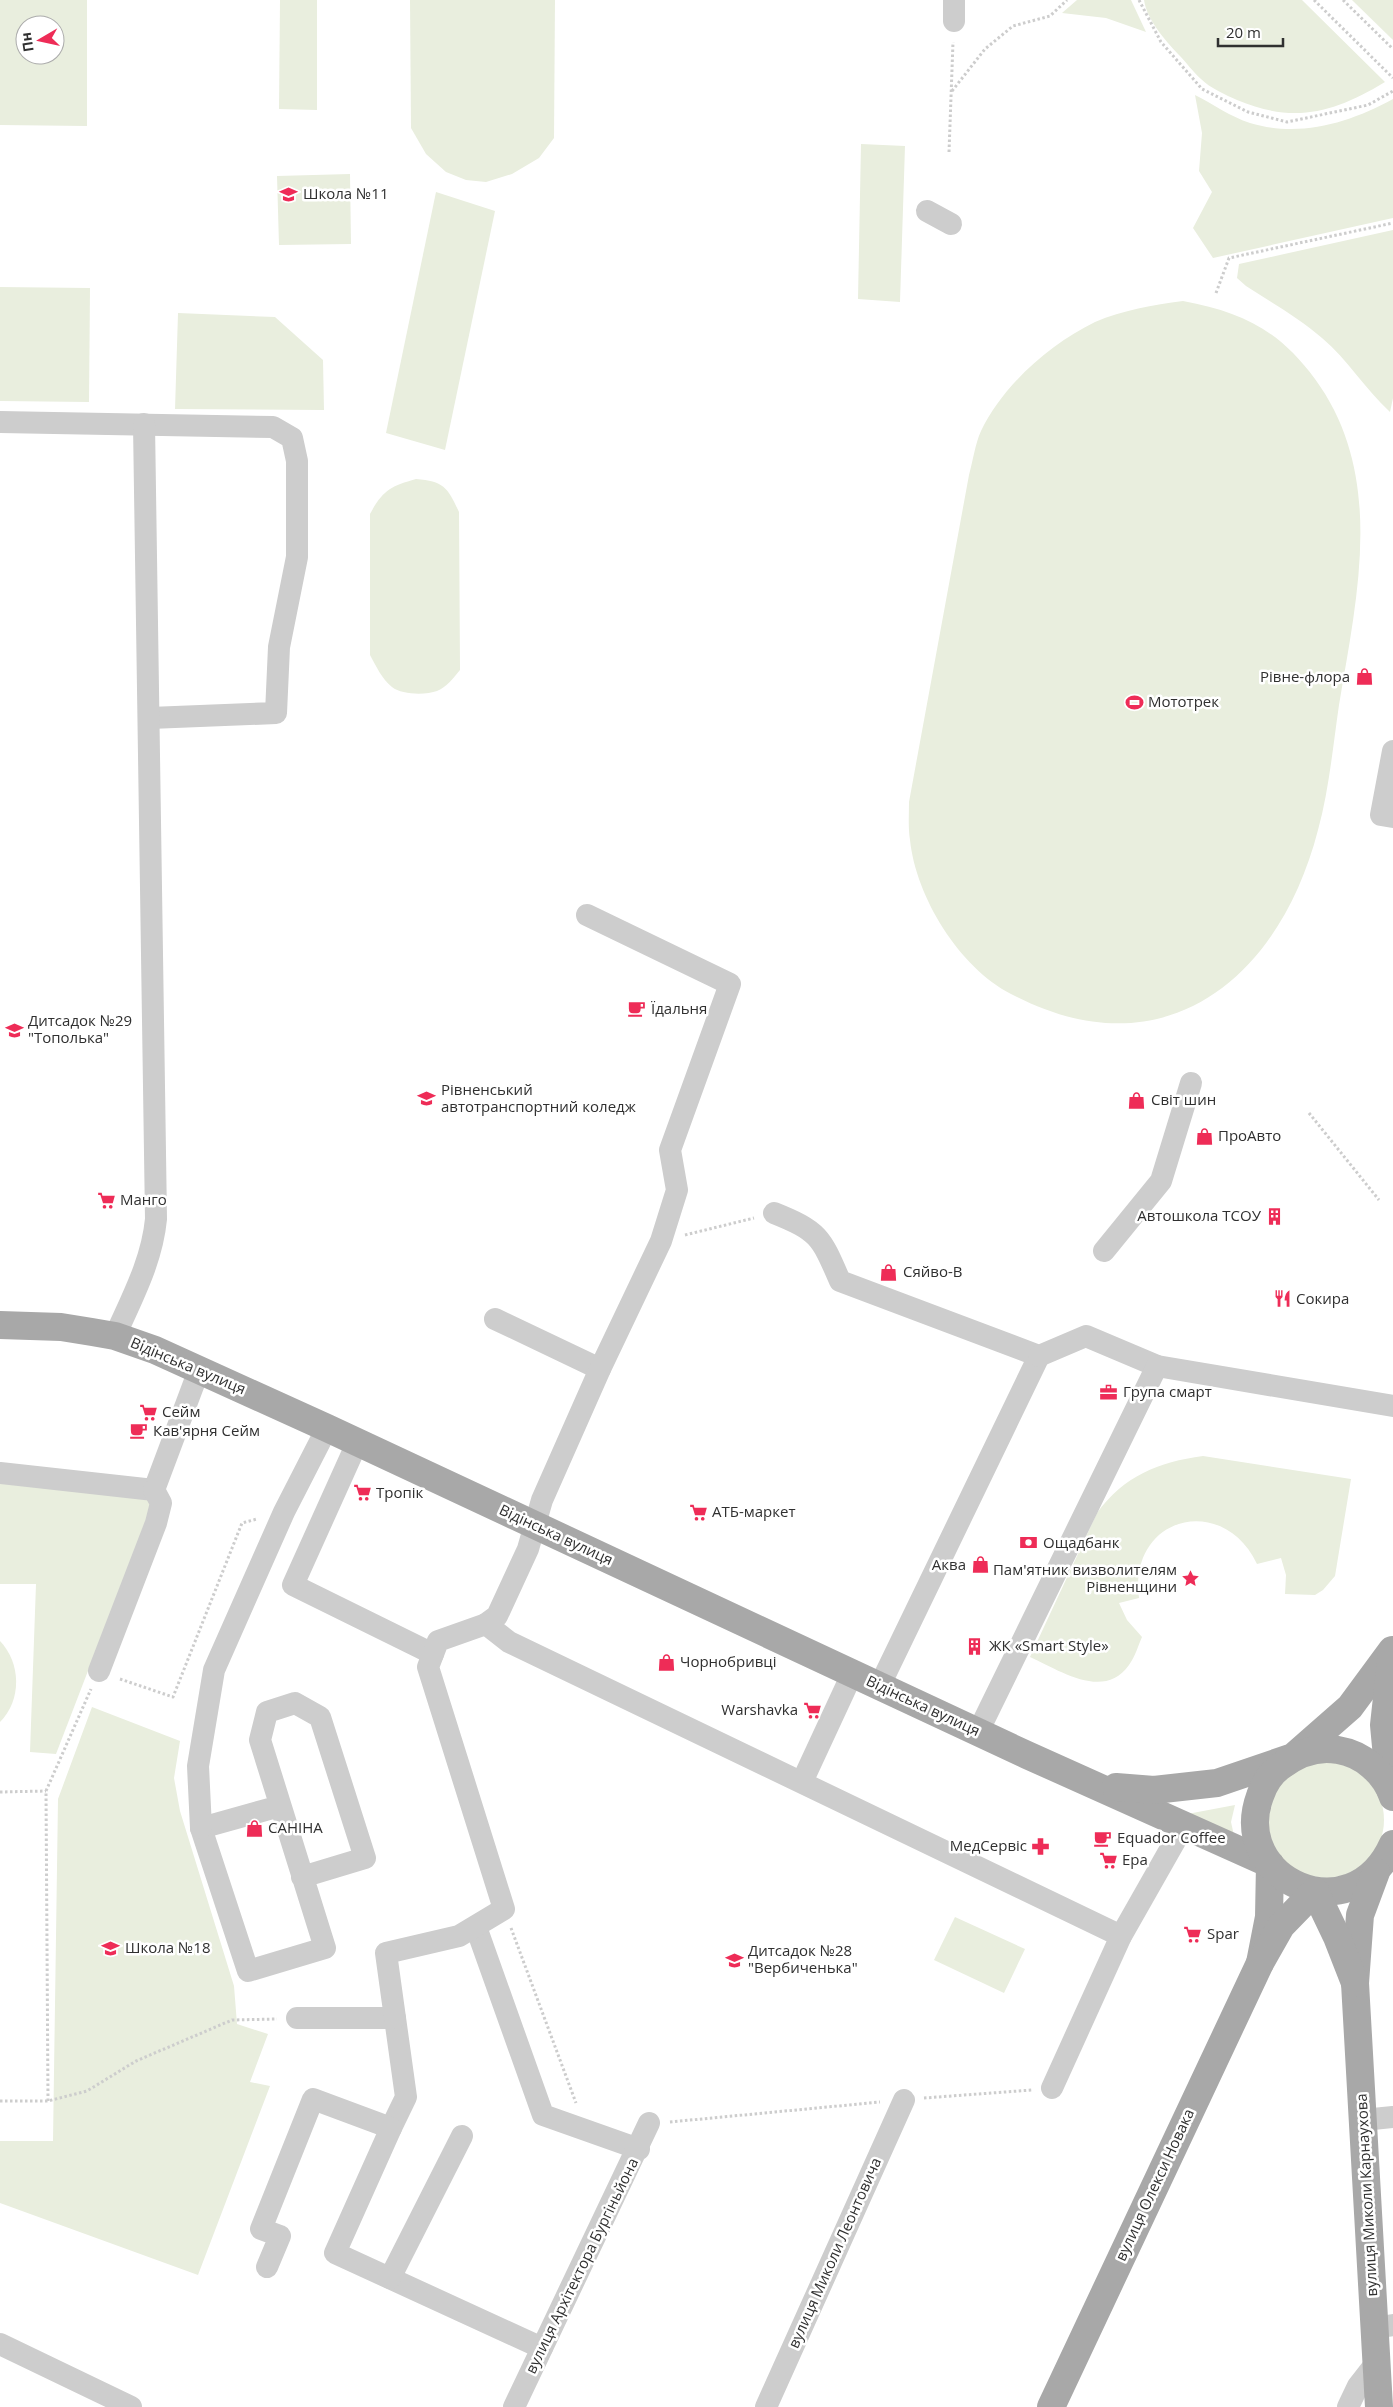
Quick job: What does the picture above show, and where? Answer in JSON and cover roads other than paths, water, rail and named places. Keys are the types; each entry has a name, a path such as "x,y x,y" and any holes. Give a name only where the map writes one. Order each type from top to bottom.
{"main road":[{"name":"Відінська вулиця","path":"0,1325 61,1327 115,1336 199,1370 853,1672 978,1732 1270,1864"},
{"path":"1393,1648 1350,1707 1293,1757 1276,1769 1264,1786 1256,1805 1255,1826 1260,1846 1270,1864 1282,1877 1298,1886 1315,1891 1331,1892 1348,1889 1363,1882 1384,1865 1393,1844"},
{"path":"1392,1793 1384,1725 1393,1648"},
{"name":"Відінська вулиця","path":"1100,1786 1154,1790 1217,1783 1315,1750 1338,1750 1359,1757 1377,1770 1392,1793"},
{"name":"вулиця Олекси Новака","path":"1260,1963 1269,1917 1270,1864"},
{"name":"вулиця Миколи Карнаухова","path":"1379,2407 1376,2364 1384,2327 1363,2120 1355,1983 1360,1915 1384,1865"},
{"name":"вулиця Олекси Новака","path":"1051,2407 1260,1963 1281,1926 1315,1891"},
{"name":"вулиця Миколи Карнаухова","path":"1315,1891 1338,1937 1355,1983"}],"street":[{"path":"927,211 951,224"},
{"path":"0,422 273,427 292,438 297,461 297,557 279,647 276,713 150,718"},
{"path":"115,1336 147,1262 154,1240 156,1219 150,718 144,424"},
{"path":"1393,751 1382,816 1393,817"},
{"path":"542,2348 335,2253 406,2097 386,1953 460,1936 504,1909 428,1667 438,1642 486,1624 497,1616 528,1549 542,1500 600,1369 661,1242 677,1190 670,1150 730,984 587,915"},
{"path":"1104,1251 1160,1181 1191,1083"},
{"path":"774,1213 804,1225 825,1244 840,1281 1039,1356"},
{"path":"495,1319 600,1369"},
{"path":"880,1685 1039,1356 1086,1336 1158,1366 1393,1406"},
{"path":"978,1732 1158,1366"},
{"path":"99,1671 156,1523 161,1503 154,1490 199,1370"},
{"path":"302,1877 365,1858 320,1717 295,1703 267,1712 260,1740 302,1877 325,1948 248,1971 201,1828 198,1766 214,1670 284,1512 327,1428"},
{"path":"357,1442 293,1585 433,1654"},
{"path":"0,1474 154,1490"},
{"path":"486,1624 509,1642 1121,1936"},
{"path":"802,1782 853,1672"},
{"path":"201,1828 280,1806"},
{"path":"1052,2088 1121,1936 1184,1825"},
{"path":"476,1927 543,2115 586,2132 639,2149"},
{"path":"297,2018 395,2018"},
{"path":"267,2267 280,2236 261,2229 313,2100 391,2128"},
{"name":"вулиця Миколи Леонтовича","path":"766,2407 904,2100"},
{"path":"1363,2120 1393,2117"},
{"name":"вулиця Архітектора Бургіньйона","path":"514,2407 639,2149 649,2124"},
{"path":"390,2278 462,2136"},
{"path":"0,2344 132,2407"},
{"path":"1348,2407 1358,2386 1376,2364"}],"place":[{"name":"Школа №11","path":"289,194"},
{"name":"Рівне-флора","path":"1364,677"},
{"name":"Мототрек","path":"1134,702"},
{"name":"Їдальня","path":"637,1009"},
{"name":"Дитсадок №29 \"Тополька\"","path":"14,1030"},
{"name":"Рівненський автотранспортний коледж","path":"427,1099"},
{"name":"Світ шин","path":"1137,1100"},
{"name":"ПроАвто","path":"1204,1136"},
{"name":"Манго","path":"106,1200"},
{"name":"Автошкола ТСОУ","path":"1275,1216"},
{"name":"Сяйво-В","path":"889,1272"},
{"name":"Сокира","path":"1282,1299"},
{"name":"Група смарт","path":"1109,1392"},
{"name":"Сейм","path":"148,1412"},
{"name":"Кав'ярня Сейм","path":"139,1431"},
{"name":"Тропік","path":"362,1493"},
{"name":"АТБ-маркет","path":"698,1512"},
{"name":"Ощадбанк","path":"1029,1543"},
{"name":"Аква","path":"980,1565"},
{"name":"Пам'ятник визволителям Рівненщини","path":"1191,1579"},
{"name":"ЖК «Smart Style»","path":"975,1646"},
{"name":"Чорнобривці","path":"666,1662"},
{"name":"Warshavka","path":"812,1710"},
{"name":"САНІНА","path":"254,1828"},
{"name":"Equador Coffee","path":"1103,1838"},
{"name":"МедСервіс","path":"1041,1846"},
{"name":"Ера","path":"1108,1860"},
{"name":"Spar","path":"1193,1934"},
{"name":"Школа №18","path":"111,1948"},
{"name":"Дитсадок №28 \"Вербиченька\"","path":"734,1960"}]}
